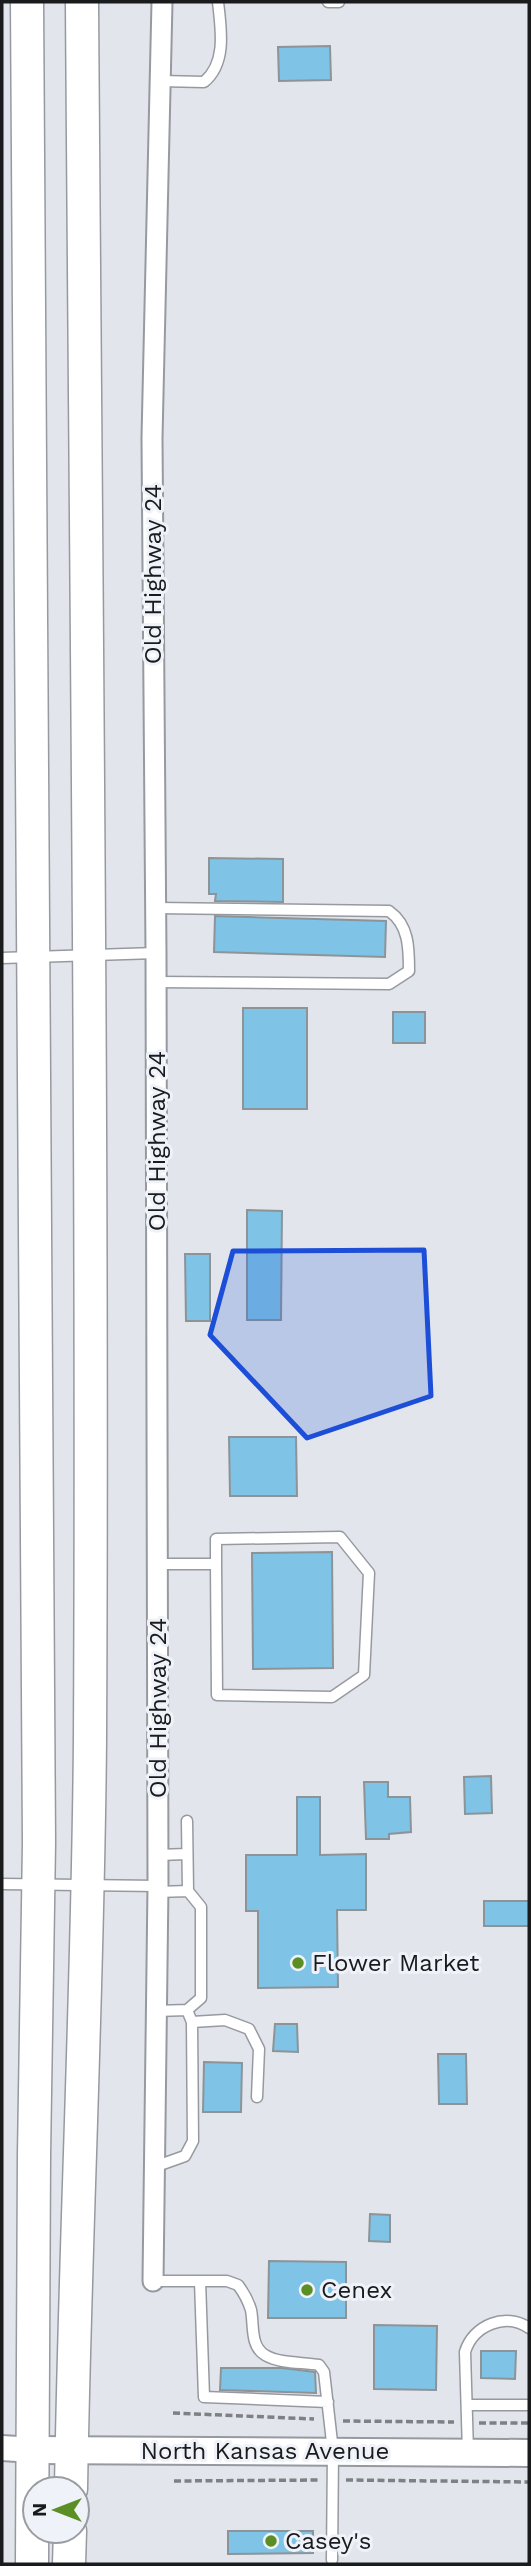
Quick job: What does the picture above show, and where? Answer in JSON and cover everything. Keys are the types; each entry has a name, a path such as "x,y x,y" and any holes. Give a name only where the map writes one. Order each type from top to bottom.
{"highway":[{"path":"27,2 38,1885 17,2449 32,2564"},
{"path":"71,2475 88,1884 90,1657 82,2"},
{"path":"69,2564 70,2545"}],"main road":[{"name":"North Kansas Avenue","path":"17,2449 529,2453"}],"street":[{"name":"Old Highway 24","path":"153,2281 158,1889 158,1564 152,438 162,2"}],"lane":[{"path":"160,81 204,82 214,74 222,39 218,2"},
{"path":"328,2 339,2"},
{"path":"156,908 389,911 400,919 409,945 409,971 389,984 156,982"},
{"path":"2,958 156,953"},
{"path":"340,1536 369,1573 363,1675 332,1697 217,1695 216,1564 216,1539 340,1536"},
{"path":"158,1564 216,1564"},
{"path":"156,2011 187,2010 201,1998 201,1908 188,1891 187,1821"},
{"path":"158,1855 187,1854"},
{"path":"2,1884 88,1884 188,1891"},
{"path":"154,2167 185,2156 193,2141 192,2022 187,2010"},
{"path":"192,2022 225,2020 249,2029 259,2049 257,2097"},
{"path":"153,2281 227,2281 239,2285 250,2306 254,2340 259,2349 266,2356 277,2359 319,2365 324,2372 333,2451 332,2560"},
{"path":"200,2281 204,2398 328,2402"},
{"path":"468,2452 465,2353 468,2341 490,2324 517,2321 529,2328"},
{"path":"467,2405 529,2405"}],"path":[{"path":"173,2413 330,2420 529,2423"},
{"path":"174,2481 529,2482"}],"highlighted area":[{"path":"424,1250 431,1396 307,1438 210,1335 233,1251"}],"building":[{"path":"330,46 331,80 279,81 278,47"},
{"path":"209,858 283,859 283,902 215,901 216,894 209,894"},
{"path":"215,916 386,921 385,957 214,952"},
{"path":"243,1008 307,1008 307,1109 243,1109"},
{"path":"393,1012 425,1012 425,1043 393,1043"},
{"path":"247,1210 282,1211 281,1320 247,1320"},
{"path":"185,1254 210,1254 210,1321 186,1321"},
{"path":"229,1437 296,1437 297,1496 230,1496"},
{"path":"332,1552 333,1668 253,1669 252,1553"},
{"path":"491,1776 492,1813 465,1814 464,1777"},
{"path":"364,1782 388,1782 388,1797 410,1797 411,1832 389,1834 389,1839 366,1839"},
{"path":"297,1797 320,1797 320,1855 366,1854 366,1910 337,1910 338,1987 258,1988 258,1911 246,1911 246,1855 297,1855"},
{"path":"484,1901 529,1901 529,1926 484,1926"},
{"path":"275,2024 297,2024 298,2052 273,2051"},
{"path":"438,2054 466,2054 467,2104 439,2104"},
{"path":"204,2062 242,2063 241,2112 203,2112"},
{"path":"370,2214 390,2215 390,2242 369,2241"},
{"name":"Cenex","path":"269,2261 346,2262 346,2318 268,2318"},
{"path":"374,2325 437,2326 436,2390 374,2389"},
{"path":"481,2351 516,2351 515,2379 481,2378"},
{"path":"221,2368 282,2368 315,2372 316,2393 220,2390"},
{"path":"228,2531 313,2531 313,2553 228,2554"}],"place":[{"name":"Flower Market","path":"298,1963"},
{"name":"Cenex","path":"307,2290"},
{"name":"Casey's","path":"271,2541"}]}
